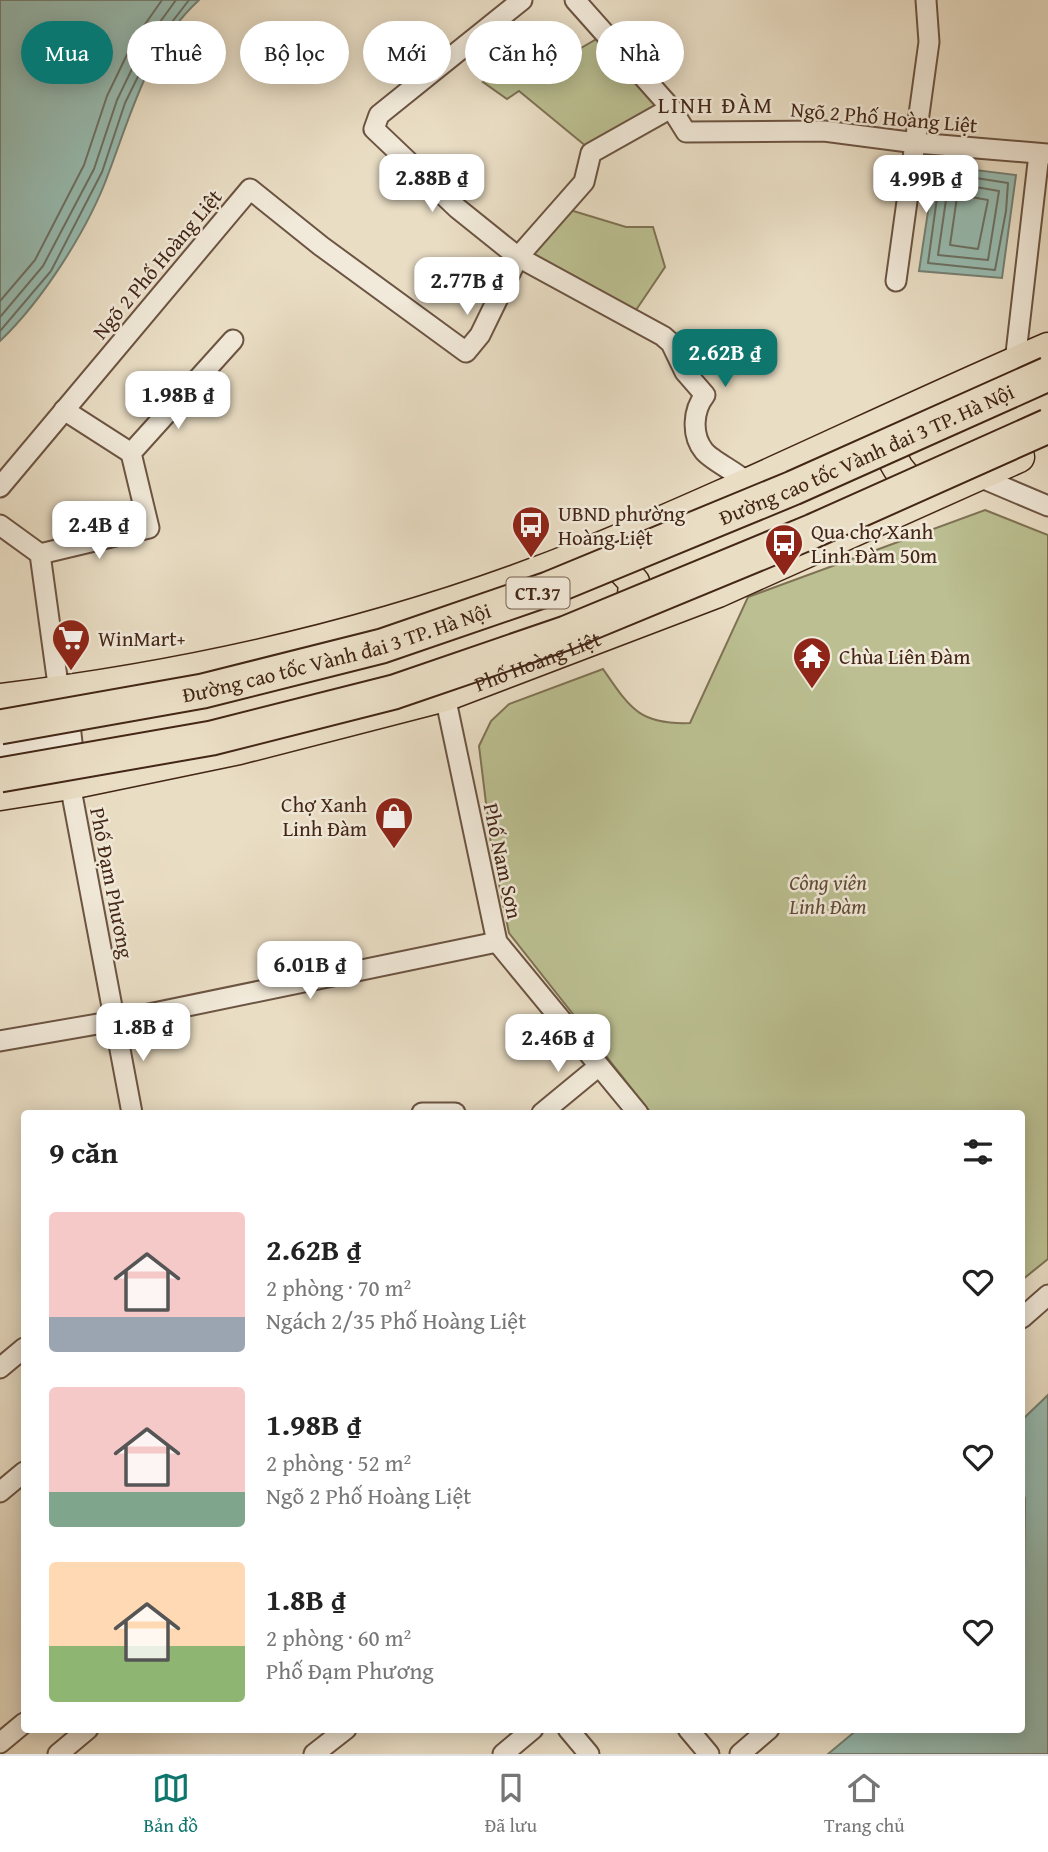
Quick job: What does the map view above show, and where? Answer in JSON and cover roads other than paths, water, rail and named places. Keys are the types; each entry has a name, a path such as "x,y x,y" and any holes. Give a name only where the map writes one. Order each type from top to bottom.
{"highway":[{"name":"Đường cao tốc Vành đai 3 TP. Hà Nội","path":"0,727 203,691 382,646 548,589 793,488 1048,374"},
{"name":"CT.37","path":"0,775 212,738 394,692 566,633 813,531 1048,426"}],"main road":[{"path":"0,699 185,672 306,643 449,602 587,553 1048,348"},
{"path":"898,417 890,440 897,469 918,487 938,494"},
{"name":"Phố Hoàng Liệt","path":"0,795 70,784 239,749 445,696 718,593 1048,444"},
{"path":"587,553 618,565 634,582 636,593 632,610 620,632"}],"street":[{"path":"522,0 379,115 374,129 457,208 518,257 671,343 685,372 705,395 697,405 696,439 704,452 748,483"},
{"path":"575,0 671,108"},
{"path":"896,281 929,42 926,0"},
{"name":"Ngõ 2 Phố Hoàng Liệt","path":"0,487 250,189 321,246 466,352 480,335 518,257 584,182 591,153 671,108 686,132 824,131 916,143 1044,154"},
{"path":"1015,362 1044,154"},
{"path":"131,453 233,340"},
{"path":"40,554 149,528 131,453 64,410"},
{"path":"977,476 1048,506"},
{"path":"0,525 40,554 59,692"},
{"name":"Phố Đạm Phương","path":"70,784 75,769 67,702 59,692 53,704 60,771 70,784 131,1110"},
{"name":"Phố Nam Sơn","path":"445,696 497,942 636,1110"},
{"path":"0,750 57,741"},
{"path":"0,1041 115,1021 497,942"},
{"path":"546,1110 599,1066"},
{"path":"1025,1315 1048,1295"},
{"path":"0,1368 21,1350"},
{"path":"0,1492 21,1474"},
{"path":"0,1743 21,1726"},
{"path":"58,1754 83,1733"},
{"path":"314,1754 341,1733"},
{"path":"503,1754 528,1733"},
{"path":"571,1733 589,1754"},
{"path":"691,1733 709,1754"},
{"path":"740,1754 764,1733"}],"water":[{"path":"0,0 199,0 180,21 127,21 127,84 142,84 100,194 63,262 32,305 0,341"},
{"path":"935,165 1016,175 1002,278 919,271"},
{"path":"1048,1395 1048,1754 828,1754 853,1733 1025,1733 1025,1417"}],"place":[{"name":"UBND phường Hoàng Liệt","path":"531,559"},
{"name":"Qua chợ Xanh Linh Đàm 50m","path":"784,577"},
{"name":"WinMart+","path":"71,672"},
{"name":"Chùa Liên Đàm","path":"812,690"},
{"name":"Chợ Xanh Linh Đàm","path":"394,850"}],"district":[{"name":"LINH ĐÀM","path":"716,104"}],"park label":[{"name":"Công viên Linh Đàm","path":"828,894"}]}
